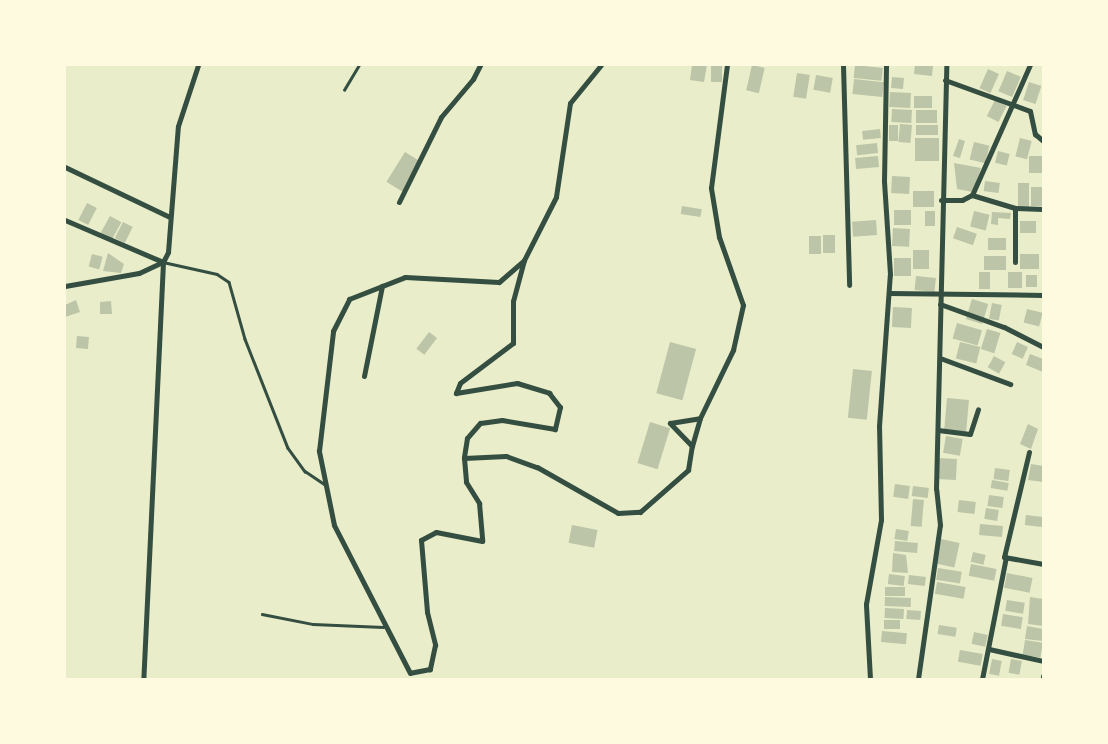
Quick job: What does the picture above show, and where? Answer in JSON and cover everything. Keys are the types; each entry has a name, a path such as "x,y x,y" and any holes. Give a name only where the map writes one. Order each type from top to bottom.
{"street":[{"path":"143,679 163,262 178,126 198,65"},
{"path":"399,202 441,117 473,79 480,65"},
{"path":"402,679 410,673 430,669 435,645 427,612 421,540 436,532 482,541 479,503 466,482 464,458 467,438 480,424 502,420 555,429 560,407 549,393 517,383 456,393 460,383 513,342 513,301 524,260 556,197 570,103 601,65"},
{"path":"464,458 506,456 537,467 618,513 640,512 688,470 700,418 733,350 743,304 719,237 711,188 727,65"},
{"path":"843,65 849,285"},
{"path":"870,679 866,604 881,520 879,426 889,293 887,65"},
{"path":"918,679 940,525 938,430 941,200 946,65"},
{"path":"941,200 962,200 972,195 1030,65"},
{"path":"945,80 1034,114 1035,135 1043,141"},
{"path":"65,167 170,217"},
{"path":"972,195 1015,208 1043,209"},
{"path":"1015,208 1015,262"},
{"path":"65,220 163,262"},
{"path":"410,673 383,627 334,525 319,451 332,331 349,299 405,277 499,282 524,260"},
{"path":"67,283 139,273 163,262"},
{"path":"364,376 382,286"},
{"path":"889,293 1043,295"},
{"path":"940,304 1003,327 1043,347"},
{"path":"940,358 1010,384"},
{"path":"938,430 971,433 978,409"},
{"path":"692,446 670,424 700,418"},
{"path":"982,679 1029,452"},
{"path":"1006,557 1043,564"},
{"path":"989,649 1043,662"}],"lane":[{"path":"344,90 359,65"},
{"path":"163,262 217,274 229,282 245,340 288,448 305,471 326,485"},
{"path":"262,614 313,624 383,627"}],"building":[{"path":"692,65 707,65 704,82 690,80"},
{"path":"711,65 722,65 722,82 711,82"},
{"path":"752,65 765,68 759,93 746,90"},
{"path":"855,65 883,68 881,81 854,78"},
{"path":"915,65 933,65 932,76 914,74"},
{"path":"988,69 999,74 990,93 979,88"},
{"path":"1007,71 1021,77 1012,97 998,91"},
{"path":"797,73 810,75 806,99 793,97"},
{"path":"816,75 833,78 830,93 813,90"},
{"path":"892,77 904,78 903,89 891,88"},
{"path":"854,79 884,82 882,97 852,94"},
{"path":"1029,82 1041,86 1035,104 1023,100"},
{"path":"890,92 911,93 910,108 889,107"},
{"path":"914,96 932,96 932,108 914,108"},
{"path":"995,100 1007,106 998,122 987,116"},
{"path":"892,109 912,110 911,123 891,122"},
{"path":"916,110 937,110 937,123 916,123"},
{"path":"900,124 912,125 910,143 898,142"},
{"path":"889,125 898,125 898,141 889,141"},
{"path":"916,125 938,125 938,135 916,135"},
{"path":"880,129 881,138 863,140 862,131"},
{"path":"915,138 939,138 939,161 915,161"},
{"path":"1020,138 1032,141 1027,159 1015,156"},
{"path":"959,139 965,141 960,158 953,156"},
{"path":"974,142 990,146 985,163 970,159"},
{"path":"877,143 878,153 857,155 856,145"},
{"path":"998,151 1010,154 1007,166 995,163"},
{"path":"405,152 421,162 403,192 386,182"},
{"path":"878,156 879,167 856,169 855,158"},
{"path":"1029,156 1042,156 1042,173 1029,173"},
{"path":"954,163 981,168 973,192 957,189"},
{"path":"892,176 910,177 909,194 891,193"},
{"path":"985,181 1000,183 998,193 984,191"},
{"path":"1018,183 1029,183 1029,208 1018,208"},
{"path":"1031,187 1043,187 1043,206 1031,206"},
{"path":"913,191 934,191 934,207 913,207"},
{"path":"87,203 97,208 88,225 78,220"},
{"path":"682,206 702,209 701,217 681,214"},
{"path":"894,210 911,210 911,225 894,225"},
{"path":"925,211 935,211 935,226 925,226"},
{"path":"974,211 990,215 986,230 970,227"},
{"path":"992,212 1011,213 1010,219 998,218 998,225 991,224"},
{"path":"110,216 121,222 112,239 101,233"},
{"path":"876,220 877,235 853,237 852,222"},
{"path":"1020,221 1036,221 1036,233 1020,233"},
{"path":"123,222 133,227 125,243 115,238"},
{"path":"957,227 977,234 973,245 953,238"},
{"path":"893,228 910,229 909,247 892,246"},
{"path":"823,235 835,235 835,253 823,253"},
{"path":"809,236 821,236 821,254 809,254"},
{"path":"988,238 1006,238 1006,250 988,250"},
{"path":"913,250 929,250 929,269 913,269"},
{"path":"108,253 124,264 121,273 103,271"},
{"path":"92,254 103,257 99,269 89,267"},
{"path":"1020,254 1039,254 1039,269 1020,269"},
{"path":"984,256 1006,256 1006,270 984,270"},
{"path":"894,258 911,258 911,276 894,276"},
{"path":"979,272 990,272 990,289 979,289"},
{"path":"1008,272 1022,272 1022,288 1008,288"},
{"path":"1026,275 1037,275 1037,287 1026,287"},
{"path":"916,276 936,278 934,292 915,290"},
{"path":"972,299 988,304 982,324 966,319"},
{"path":"76,300 80,312 65,317 65,305"},
{"path":"111,301 112,314 100,314 100,302"},
{"path":"992,303 1002,305 999,321 989,319"},
{"path":"893,307 912,308 911,328 892,327"},
{"path":"1027,309 1043,313 1039,326 1024,323"},
{"path":"957,323 982,330 978,346 953,338"},
{"path":"987,329 1000,333 994,353 981,349"},
{"path":"429,332 437,338 424,355 416,349"},
{"path":"77,336 89,337 88,349 76,348"},
{"path":"670,342 696,349 682,400 656,393"},
{"path":"960,342 980,347 976,364 956,358"},
{"path":"1017,342 1028,347 1023,359 1012,354"},
{"path":"1030,354 1043,359 1043,372 1026,365"},
{"path":"994,356 1005,362 999,374 988,367"},
{"path":"853,369 872,371 867,420 848,418"},
{"path":"947,398 969,400 966,432 944,430"},
{"path":"650,422 670,428 658,469 637,463"},
{"path":"1028,424 1038,429 1031,449 1020,444"},
{"path":"946,436 963,439 960,456 943,453"},
{"path":"938,458 957,459 956,480 937,479"},
{"path":"1031,464 1043,466 1043,482 1028,480"},
{"path":"995,468 1010,470 1008,481 993,479"},
{"path":"992,480 1009,483 1007,491 991,488"},
{"path":"895,484 910,486 908,499 893,497"},
{"path":"913,486 929,488 928,498 912,496"},
{"path":"989,495 1004,497 1002,508 987,506"},
{"path":"913,499 924,500 922,527 911,526"},
{"path":"959,500 976,502 974,514 958,512"},
{"path":"986,508 999,510 997,521 984,519"},
{"path":"1026,515 1043,517 1042,527 1025,525"},
{"path":"980,524 1003,526 1002,537 979,535"},
{"path":"572,525 598,530 594,548 569,543"},
{"path":"896,529 909,531 907,541 894,539"},
{"path":"941,539 960,543 954,567 936,563"},
{"path":"895,541 918,543 917,553 894,551"},
{"path":"973,552 986,555 983,565 971,562"},
{"path":"893,553 906,555 908,573 892,572"},
{"path":"971,564 997,569 994,581 969,576"},
{"path":"938,568 962,572 960,584 936,580"},
{"path":"1007,573 1033,578 1030,593 1004,588"},
{"path":"889,574 905,576 904,586 888,584"},
{"path":"909,575 926,577 925,586 908,584"},
{"path":"937,582 966,587 963,599 935,594"},
{"path":"885,587 905,587 905,596 885,596"},
{"path":"885,597 911,598 911,607 885,606"},
{"path":"1030,597 1043,599 1043,626 1028,624"},
{"path":"1007,600 1025,603 1023,614 1005,611"},
{"path":"885,608 904,609 903,619 884,618"},
{"path":"907,610 921,611 920,620 906,619"},
{"path":"1003,614 1023,617 1021,629 1001,626"},
{"path":"884,620 900,620 900,629 884,629"},
{"path":"939,625 957,628 955,637 938,634"},
{"path":"1027,626 1043,629 1043,641 1025,639"},
{"path":"882,631 907,633 906,644 881,642"},
{"path":"974,632 988,635 985,647 972,644"},
{"path":"1025,640 1043,643 1040,658 1023,655"},
{"path":"960,650 983,654 981,666 958,662"},
{"path":"992,659 1002,661 999,676 989,674"},
{"path":"1011,659 1022,661 1019,675 1009,673"}]}
